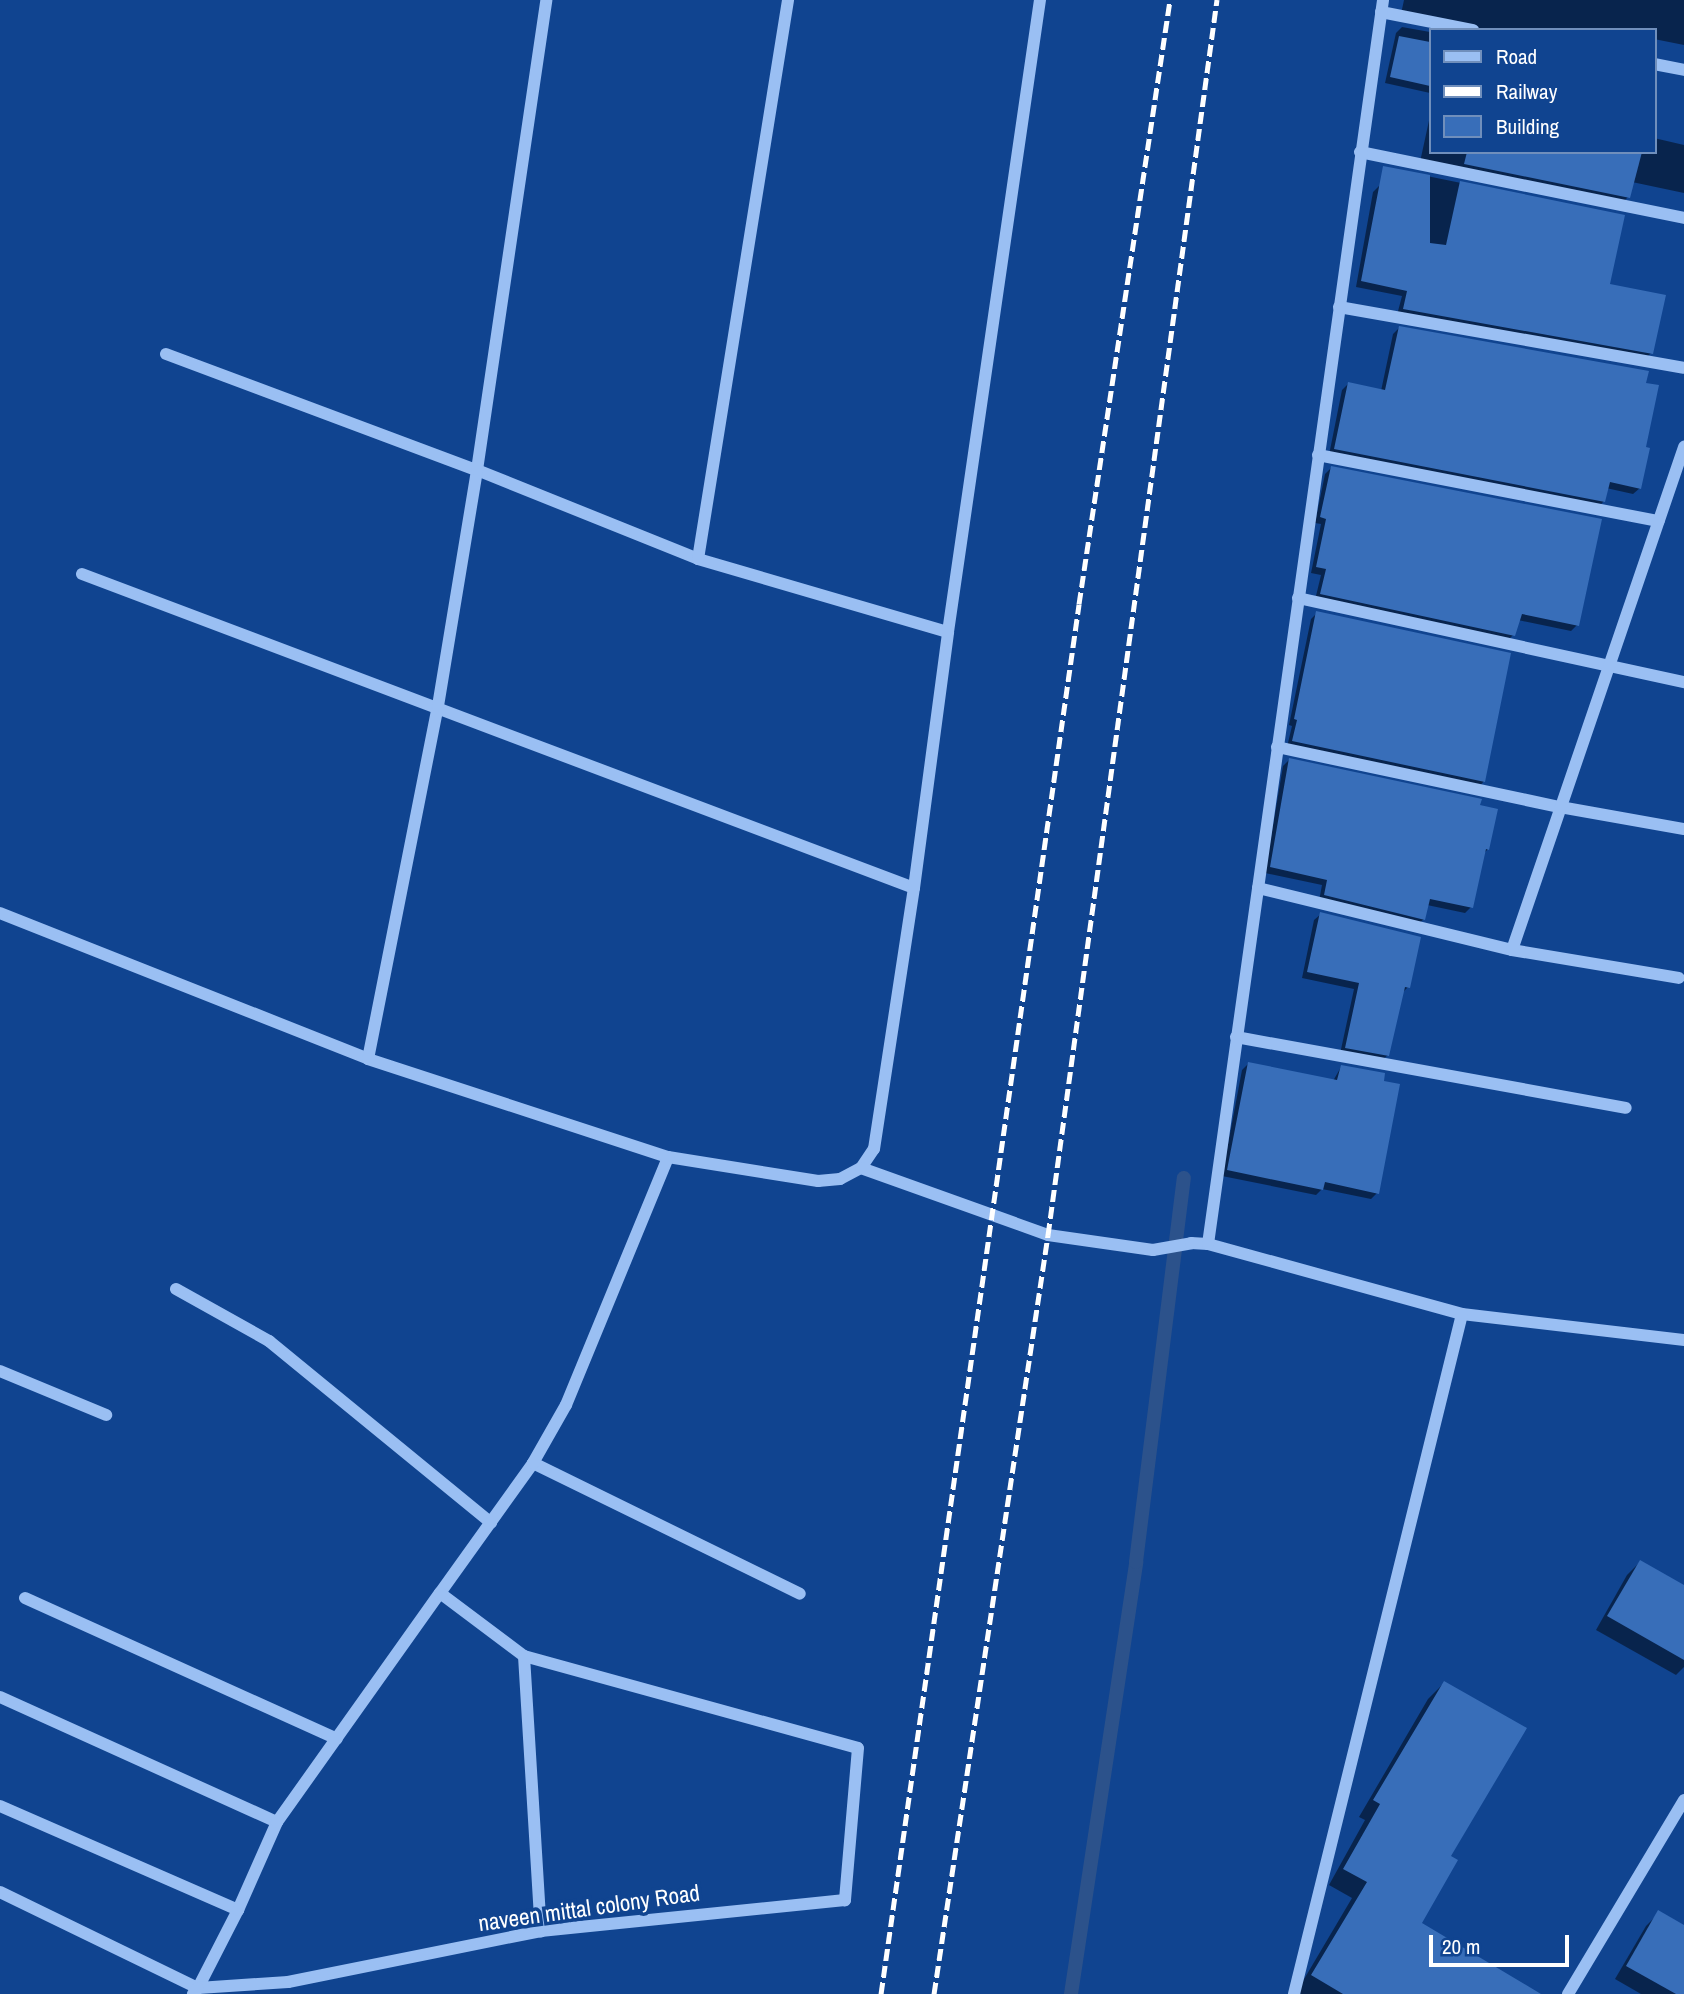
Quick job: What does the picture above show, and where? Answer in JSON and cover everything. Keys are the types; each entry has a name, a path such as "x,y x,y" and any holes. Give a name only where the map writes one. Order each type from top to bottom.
{"street":[{"path":"368,1059 438,706 477,470 545,0"},
{"path":"698,559 788,0"},
{"path":"0,913 368,1059 668,1157 818,1181 840,1179 861,1168 874,1149 880,1127 915,888 948,632 1040,0"},
{"path":"1208,1244 1382,6 1465,28"},
{"path":"1656,64 1684,70"},
{"path":"1360,152 1684,218"},
{"path":"1339,307 1684,368"},
{"path":"166,355 477,470 698,559 948,632"},
{"path":"1512,950 1684,447"},
{"path":"1318,455 1659,521"},
{"path":"82,574 915,888"},
{"path":"1298,598 1684,682"},
{"path":"1277,747 1560,807 1684,829"},
{"path":"1258,888 1512,950 1679,978"},
{"path":"1236,1037 1626,1108"},
{"path":"0,1892 195,1991 238,1910 277,1822 533,1463 570,1396 668,1157"},
{"path":"861,1168 1048,1235 1153,1251 1191,1243 1208,1244 1462,1314 1684,1340"},
{"path":"176,1289 270,1342 491,1522"},
{"path":"1294,1994 1462,1314"},
{"path":"0,1371 106,1415"},
{"path":"533,1463 800,1594"},
{"path":"440,1593 524,1656 541,1931"},
{"path":"25,1598 337,1739"},
{"name":"naveen mittal colony Road","path":"195,1991 288,1982 541,1931 845,1899 858,1748 524,1656"},
{"path":"0,1697 277,1822"},
{"path":"1569,1994 1684,1800"},
{"path":"0,1806 238,1910"}],"building":[{"path":"1399,36 1428,42 1428,86 1390,77"},
{"path":"1466,154 1641,154 1630,198 1464,164"},
{"path":"1383,166 1430,175 1430,243 1446,245 1460,181 1625,215 1610,284 1666,295 1653,354 1403,309 1407,291 1361,281"},
{"path":"1399,326 1649,371 1646,383 1659,385 1646,447 1650,448 1641,489 1610,482 1605,502 1334,449 1348,382 1385,390"},
{"path":"1331,466 1602,519 1579,626 1522,614 1515,636 1320,594 1326,569 1316,567 1326,519 1320,517"},
{"path":"1316,611 1511,653 1485,782 1292,741"},
{"path":"1289,758 1482,799 1480,805 1498,809 1473,908 1430,899 1425,920 1324,895 1327,880 1270,867"},
{"path":"1320,912 1421,937 1410,988 1405,987 1389,1056 1345,1048 1359,983 1307,972"},
{"path":"1248,1062 1337,1080 1341,1065 1385,1073 1384,1081 1400,1084 1379,1194 1325,1182 1323,1190 1227,1170"},
{"path":"1640,1560 1684,1585 1684,1660 1607,1616"},
{"path":"1444,1681 1527,1728 1451,1856 1458,1860 1422,1923 1541,1994 1343,1994 1311,1975 1367,1882 1343,1869 1380,1804 1373,1800"},
{"path":"1658,1910 1684,1925 1684,1994 1676,1994 1626,1966"}],"waterway":[{"path":"1071,1994 1136,1562 1184,1178"}],"railway":[{"path":"881,1994 1079,604 1170,0"},
{"path":"934,1994 1048,1235 1217,0"}]}
